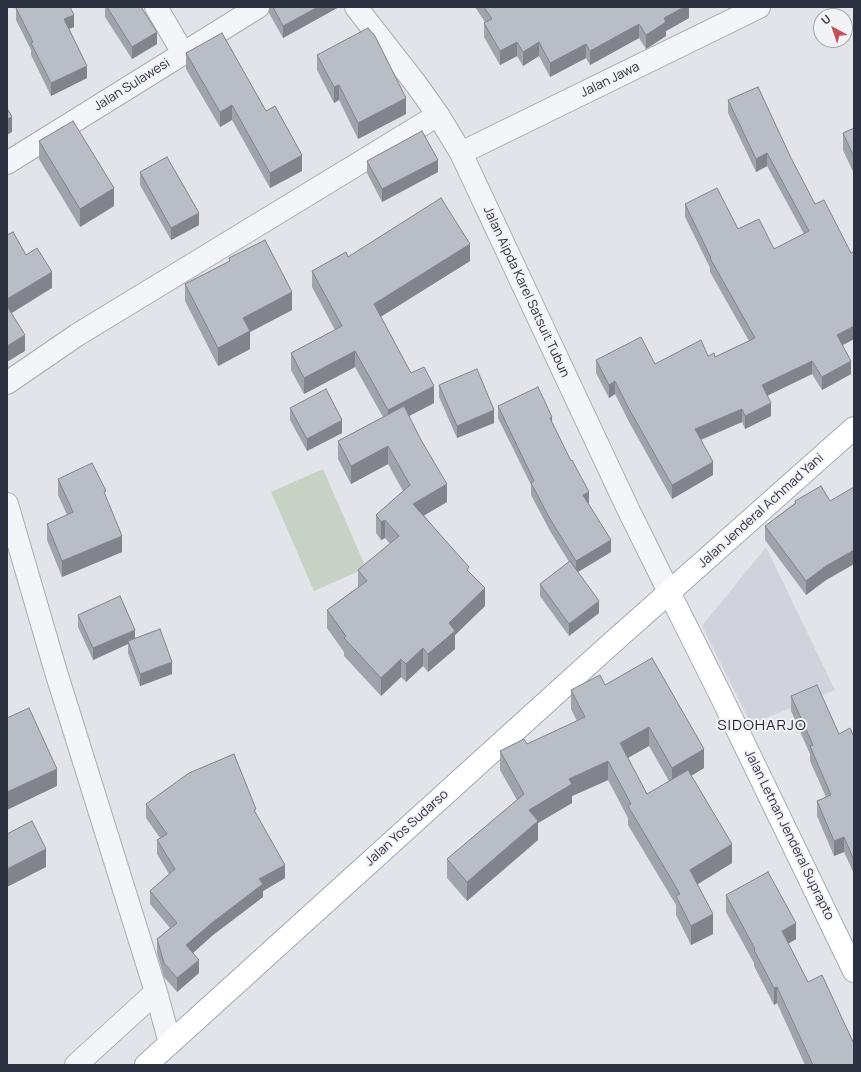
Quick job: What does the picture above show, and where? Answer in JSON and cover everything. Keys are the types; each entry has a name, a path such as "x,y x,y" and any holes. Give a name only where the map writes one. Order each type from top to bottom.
{"main road":[{"name":"Jalan Jenderal Achmad Yani","path":"668,592 740,531 854,428"},
{"name":"Jalan Letnan Jenderal Suprapto","path":"668,592 719,692 854,971"},
{"name":"Jalan Yos Sudarso","path":"146,1065 668,592"}],"street":[{"path":"156,7 182,54"},
{"name":"Jalan Sulawesi","path":"7,163 258,7"},
{"name":"Jalan Aipda Karel Satsuit Tubun","path":"356,7 416,84 438,115 461,153 668,592"},
{"name":"Jalan Jawa","path":"461,153 754,8"},
{"path":"7,383 77,334 438,115"},
{"path":"7,504 56,672 156,992 170,1044"},
{"path":"76,1065 156,992"}],"shaded area":[{"path":"766,547 835,690 751,724 702,626"}],"green space":[{"path":"323,469 366,568 314,591 271,492"}],"building":[{"path":"70,7 74,15 64,19 87,66 51,83 31,43 33,42 16,8"},
{"path":"107,7 141,7 157,32 132,47"},
{"path":"273,7 318,7 283,26"},
{"path":"484,7 684,7 664,18 666,22 646,35 639,24 590,51 586,44 550,63 539,42 523,52 517,42 500,51 484,23 492,19"},
{"path":"368,28 375,36 406,98 358,123 339,85 334,87 317,55"},
{"path":"222,33 266,111 275,106 302,155 270,173 232,105 220,112 186,53"},
{"path":"758,87 792,160 815,204 824,200 851,253 854,251 854,326 837,335 851,361 822,377 812,361 762,385 771,403 745,416 742,409 695,429 713,462 672,485 615,381 609,385 596,360 641,337 655,364 701,340 708,356 714,353 715,357 755,338 710,258 685,204 717,188 738,229 759,219 774,249 809,231 767,153 756,159 728,100"},
{"path":"7,108 12,117 7,119"},
{"path":"73,121 114,188 80,209 39,141"},
{"path":"854,128 854,157 843,133"},
{"path":"422,131 438,160 382,189 367,161"},
{"path":"167,157 199,213 171,228 140,172"},
{"path":"441,198 470,244 374,304 411,373 424,367 434,386 388,410 355,351 304,378 291,353 342,326 312,271 346,252 348,257"},
{"path":"13,232 26,255 37,248 52,272 7,299 7,235"},
{"path":"265,240 292,292 243,318 250,331 218,348 185,284 230,261 229,258"},
{"path":"7,306 25,335 7,346"},
{"path":"477,369 494,410 457,426 439,385"},
{"path":"538,387 552,417 550,418 571,461 572,460 589,492 583,495 611,540 576,561 550,519 531,483 534,481 498,406"},
{"path":"326,389 342,420 307,439 290,408"},
{"path":"404,406 421,440 447,484 413,504 469,567 467,570 485,588 449,623 455,631 428,654 423,648 406,664 401,659 381,678 344,638 346,636 327,610 367,581 358,570 399,536 385,520 381,522 376,515 410,485 388,446 351,466 338,441"},
{"path":"92,463 106,491 104,492 122,536 62,561 47,524 73,512 58,479"},
{"path":"821,486 830,501 854,487 854,550 826,566 806,581 765,526 796,503 795,501"},
{"path":"570,561 599,601 569,624 540,584"},
{"path":"120,596 135,630 93,648 78,615"},
{"path":"160,629 172,662 140,674 128,641"},
{"path":"652,658 704,749 672,768 649,727 620,743 647,794 688,770 732,844 690,870 713,914 691,926 676,896 680,894 628,806 631,804 608,761 569,779 572,784 529,810 538,821 467,882 447,859 524,794 500,751 524,739 527,744 585,717 571,690 600,675 605,685"},
{"path":"817,685 839,734 850,728 854,737 854,860 844,837 834,841 817,801 831,795 810,746 813,745 791,696"},
{"path":"29,708 57,769 7,792 7,718"},
{"path":"234,754 256,809 254,810 285,865 259,879 263,884 213,922 186,945 199,960 177,978 164,963 157,939 177,923 150,891 175,869 157,840 167,834 146,804 189,773"},
{"path":"32,821 46,849 7,869 7,834"},
{"path":"768,872 796,923 782,931 808,982 822,975 854,1044 854,1065 813,1065 777,987 774,988 726,895"}],"district":[{"name":"SIDOHARJO","path":"762,726"}]}
